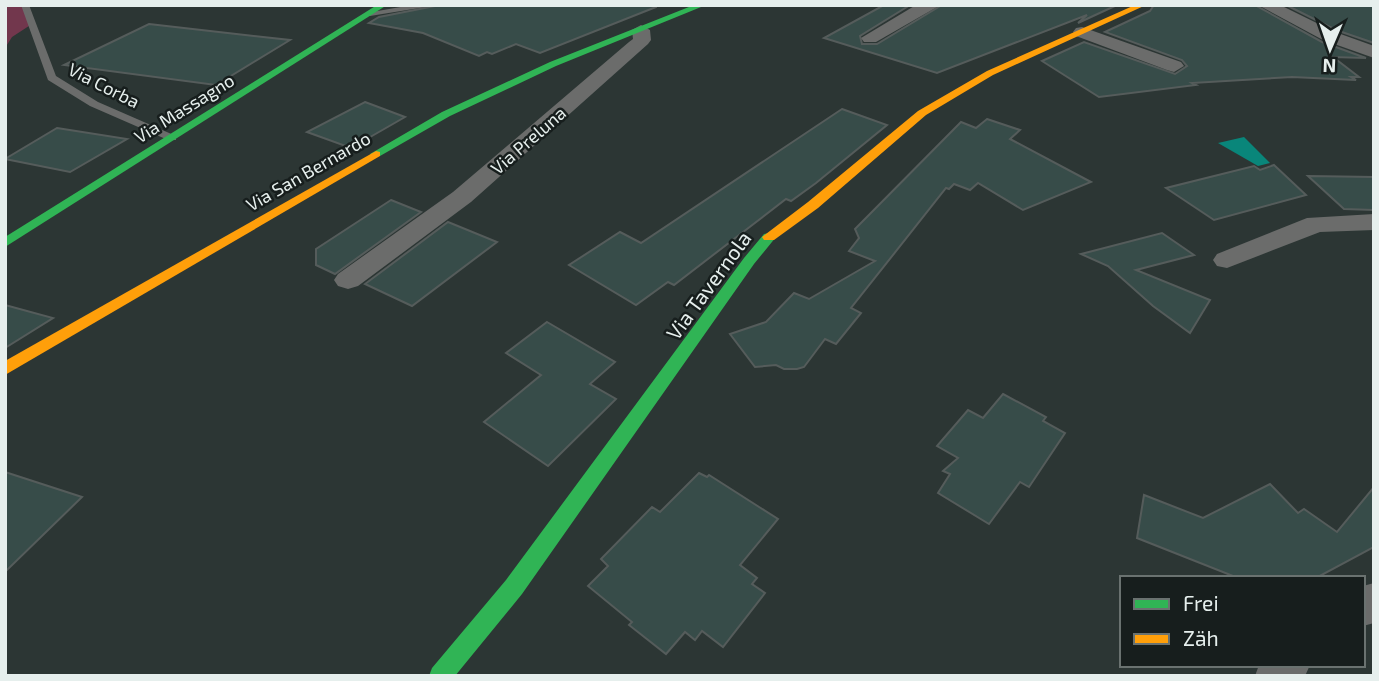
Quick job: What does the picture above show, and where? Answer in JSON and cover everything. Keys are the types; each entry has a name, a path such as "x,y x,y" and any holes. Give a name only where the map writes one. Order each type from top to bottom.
{"street":[{"path":"641,30 702,5"},
{"path":"870,38 929,6 924,5"},
{"name":"Via Tavernola","path":"440,676 514,587 748,261 771,235 813,205 922,113 990,73 1142,5"},
{"path":"1266,5 1329,36 1374,52"},
{"name":"Via Massagno","path":"5,243 377,9"},
{"name":"Via Preluna","path":"348,280 462,197 636,47 642,40 641,30"},
{"name":"Via San Bernardo","path":"5,369 446,114 521,78 641,30"},
{"path":"1082,32 1174,66"},
{"path":"1227,260 1316,225 1374,222"}],"lane":[{"name":"Via Corba","path":"25,5 52,78 94,104 172,138"},
{"path":"377,9 395,12 435,5"}],"shaded area":[{"path":"5,5 25,5 32,24 12,37 5,48"},
{"path":"1244,137 1270,163 1258,166 1218,143"}],"building":[{"path":"440,5 656,7 540,53 516,44 492,54 487,52 479,56 423,33 369,23 379,17"},
{"path":"884,5 910,5 860,36 862,44 877,44 942,5 1117,5 1078,23 1087,15 937,73 824,38"},
{"path":"1154,5 1255,5 1322,42 1366,58 1333,57 1359,77 1351,77 1356,80 1292,77 1192,83 1196,85 1099,97 1042,61 1084,42 1175,74 1187,66 1182,60 1105,32 1150,11"},
{"path":"1286,5 1374,5 1374,43 1336,30"},
{"path":"149,24 290,40 216,85 64,65"},
{"path":"365,102 405,117 351,148 307,132"},
{"path":"842,109 887,125 816,183 791,201 786,199 674,285 668,282 636,305 569,265 620,232 641,243"},
{"path":"987,119 1020,130 1010,139 1091,182 1023,210 978,183 970,190 954,184 949,189 946,188 851,308 861,313 836,344 825,339 804,367 797,369 784,369 776,365 755,367 730,334 766,322 794,293 809,299 875,261 849,251 859,238 855,229 961,122 976,128"},
{"path":"57,128 127,139 70,172 5,159"},
{"path":"1274,165 1306,195 1214,220 1166,188 1254,166 1260,170"},
{"path":"1308,176 1374,177 1374,210 1344,209"},
{"path":"391,200 421,212 335,274 316,265 316,249"},
{"path":"448,222 497,242 412,306 365,284"},
{"path":"1162,233 1194,255 1136,270 1210,300 1190,333 1153,306 1108,266 1081,254"},
{"path":"5,305 53,318 5,348"},
{"path":"547,322 615,362 590,384 616,399 548,466 484,422 541,375 506,353"},
{"path":"1003,394 1046,417 1043,421 1065,433 1029,487 1020,482 989,524 938,493 950,474 943,471 958,458 937,446 968,410 983,418"},
{"path":"5,472 82,497 5,572"},
{"path":"699,473 707,477 709,475 778,519 740,565 757,578 752,584 765,593 723,647 702,631 695,640 685,632 666,654 629,625 632,622 588,586 608,566 601,559 652,507 660,512"},
{"path":"1270,484 1298,513 1304,509 1337,532 1374,487 1374,547 1320,576 1233,576 1137,538 1144,495 1203,518"}],"traffic: fast":[{"path":"5,243 383,5"},
{"path":"376,154 446,114 553,64 702,5"},
{"path":"440,676 514,587 769,237"}],"traffic: slow":[{"path":"769,237 813,205 922,113 990,73 1142,5"},
{"path":"5,369 376,154"}]}
